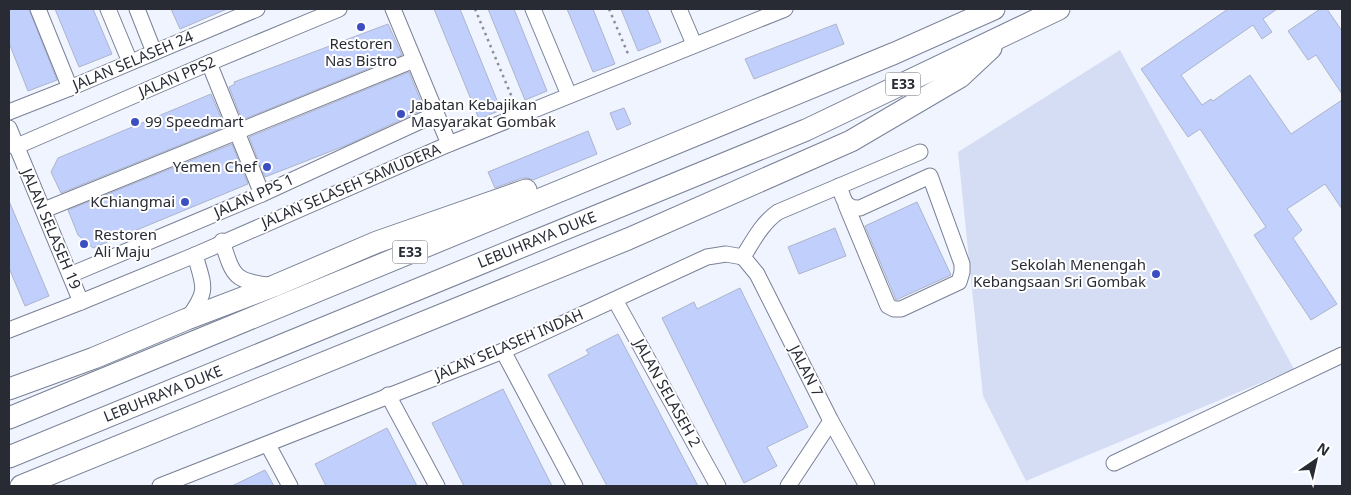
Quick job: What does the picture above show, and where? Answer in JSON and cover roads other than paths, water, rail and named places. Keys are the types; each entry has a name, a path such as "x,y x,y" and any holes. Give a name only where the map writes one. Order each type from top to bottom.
{"highway":[{"name":"E33","path":"9,418 895,54 994,9"},
{"name":"LEBUHRAYA DUKE","path":"9,457 806,130 1059,9"},
{"path":"21,486 610,247 850,142 960,77 980,60 999,38"},
{"path":"9,389 94,358 386,240 515,194 668,146"}],"street":[{"path":"38,9 70,88"},
{"path":"108,9 130,62"},
{"path":"137,9 154,52"},
{"name":"JALAN SELASEH 24","path":"9,112 257,9"},
{"name":"JALAN PPS2","path":"11,138 209,62 339,9"},
{"path":"393,9 448,144"},
{"path":"533,9 569,95"},
{"path":"679,9 694,44"},
{"name":"JALAN SELASEH SAMUDERA","path":"9,330 195,255 222,241 448,144 785,9"},
{"path":"44,210 414,60"},
{"path":"209,62 262,194"},
{"name":"JALAN PPS 1","path":"70,275 262,194 436,114"},
{"name":"JALAN SELASEH 19","path":"11,138 44,210 81,302"},
{"path":"743,257 770,217 778,212 920,152"},
{"path":"839,186 846,204 888,306 894,309 901,309 959,282 962,264 930,176 860,208 852,208 846,204"},
{"path":"222,241 230,268 238,278 274,286"},
{"name":"JALAN SELASEH INDAH","path":"162,486 503,351 707,258 726,254 743,257"},
{"path":"187,319 200,302 204,290 195,255"},
{"name":"JALAN 7","path":"743,257 757,274 831,421 867,486"},
{"name":"JALAN SELASEH 2","path":"615,300 718,486"},
{"path":"503,351 575,486"},
{"path":"1114,463 1342,355"},
{"path":"388,395 437,486"},
{"path":"788,486 831,421"},
{"path":"268,445 290,486"}],"place":[{"name":"Restoren Nas Bistro","path":"361,27"},
{"name":"Jabatan Kebajikan Masyarakat Gombak","path":"401,114"},
{"name":"99 Speedmart","path":"135,122"},
{"name":"Yemen Chef","path":"267,167"},
{"name":"KChiangmai","path":"185,202"},
{"name":"Restoren Ali Maju","path":"84,244"},
{"name":"Sekolah Menengah Kebangsaan Sri Gombak","path":"1156,274"}]}
